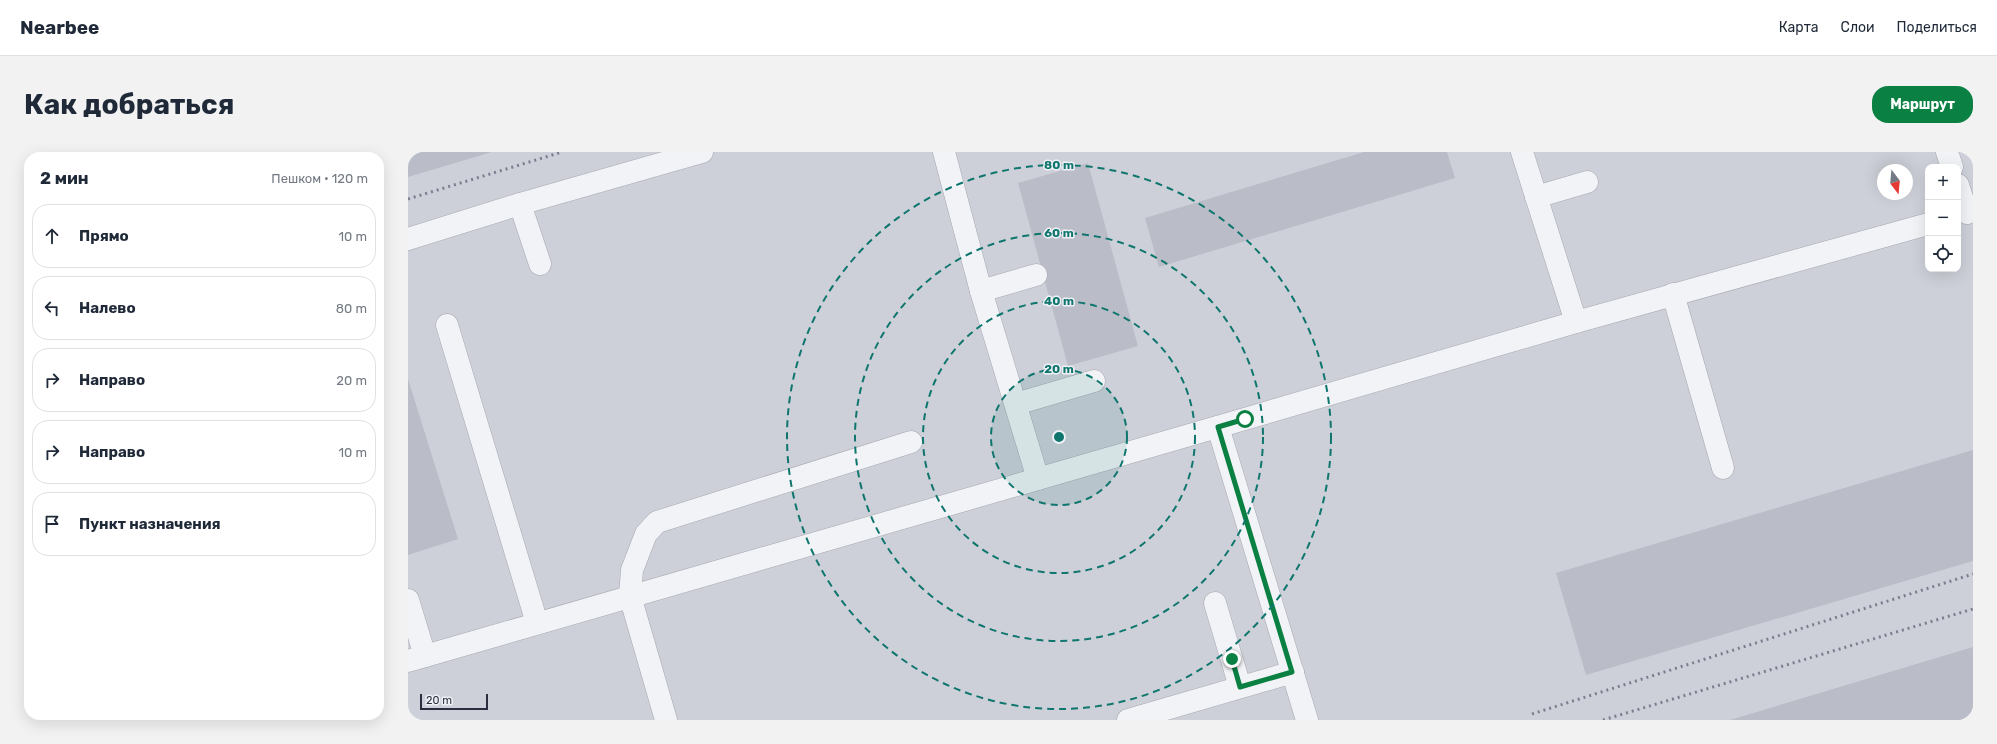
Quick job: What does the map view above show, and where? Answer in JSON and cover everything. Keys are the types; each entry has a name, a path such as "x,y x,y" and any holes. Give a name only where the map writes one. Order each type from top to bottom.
{"lane":[{"path":"408,239 520,204 702,152"},
{"path":"944,152 981,291 1038,479"},
{"path":"1522,152 1576,322"},
{"path":"1947,152 1951,164"},
{"path":"1536,197 1587,182"},
{"path":"1961,196 1966,215"},
{"path":"520,204 540,264"},
{"path":"408,600 416,658 1673,294 1925,225"},
{"path":"981,291 1036,275"},
{"path":"1673,294 1723,468"},
{"path":"447,325 537,623"},
{"path":"1016,404 1094,381"},
{"path":"1218,427 1307,720"},
{"path":"666,720 630,596 632,570 646,534 657,522 911,442"},
{"path":"1215,603 1240,687"},
{"path":"1128,720 1292,672"}],"shaded area":[{"path":"408,152 1973,152 1973,720 408,720"}],"building":[{"path":"408,152 492,152 408,177"},
{"path":"1364,152 1447,152 1455,178 1159,267 1145,218"},
{"path":"1088,163 1138,346 1068,366 1018,183"},
{"path":"408,379 458,539 408,555"},
{"path":"1973,450 1973,561 1586,675 1556,573"},
{"path":"1973,647 1973,720 1730,720"}],"railway":[{"path":"408,199 562,152"},
{"path":"1532,714 1973,574"},
{"path":"1603,720 1973,609"}],"route":[{"path":"1232,659 1240,687 1292,672 1218,427 1245,419"}]}
